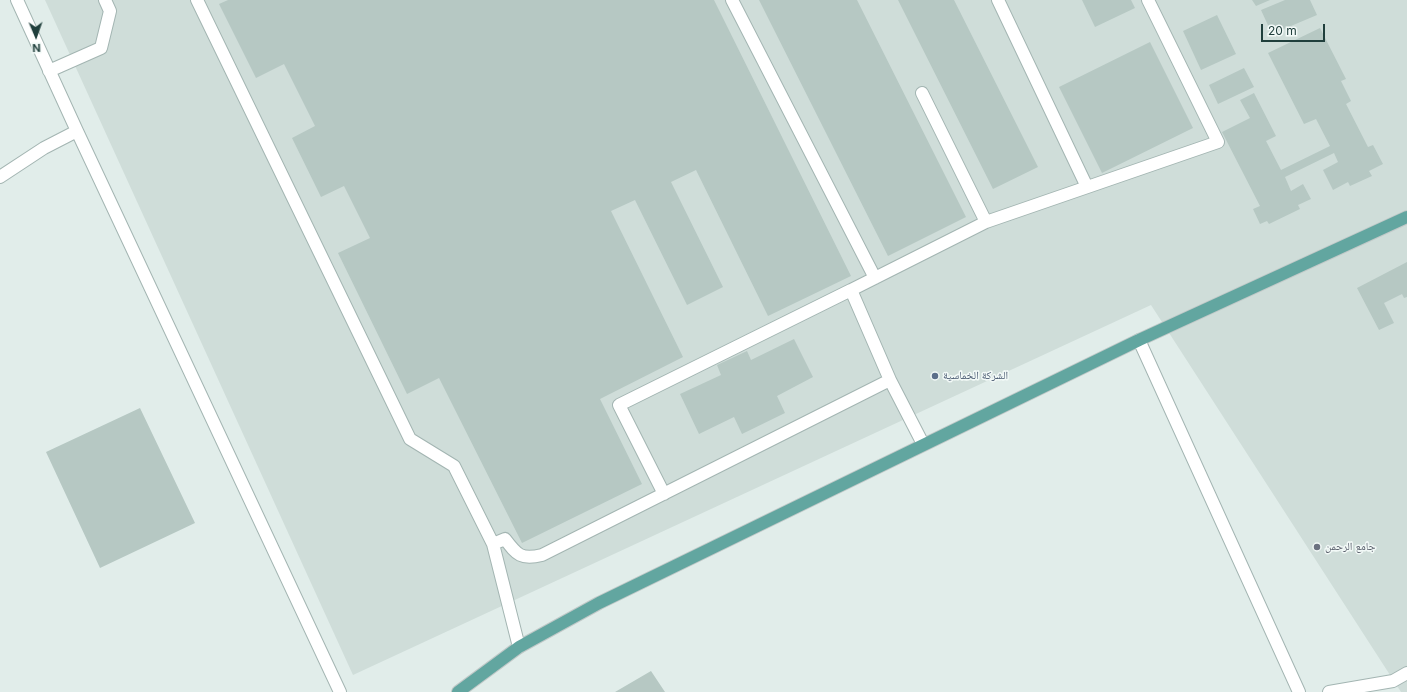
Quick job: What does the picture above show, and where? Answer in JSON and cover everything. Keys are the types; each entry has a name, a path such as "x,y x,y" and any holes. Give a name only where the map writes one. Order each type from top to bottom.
{"main road":[{"path":"458,692 519,646 599,602 1139,340 1407,217"}],"street":[{"path":"17,0 340,692"},
{"path":"50,71 101,48 110,11 105,0"},
{"path":"197,0 410,439 454,466 493,544 519,646"},
{"path":"732,0 875,278"},
{"path":"998,0 1087,187"},
{"path":"664,494 619,405 986,222 1218,142 1148,0"},
{"path":"922,93 986,222"},
{"path":"0,177 44,148 77,131"},
{"path":"851,290 890,380 923,444"},
{"path":"1139,340 1299,692"},
{"path":"493,544 505,539 516,553 529,558 542,555 890,380"},
{"path":"1329,692 1393,681 1407,673"}],"shaded area":[{"path":"45,0 1407,0 1407,692 1401,692 1151,305 353,675"}],"building":[{"path":"228,0 714,0 851,276 768,316 696,170 671,182 723,287 687,305 635,200 611,211 683,357 600,399 642,484 522,543 439,378 407,394 338,253 370,238 344,186 321,197 292,138 315,126 284,64 256,78 219,4"},
{"path":"759,0 857,0 966,217 888,256"},
{"path":"898,0 954,0 1038,167 993,189"},
{"path":"1082,0 1131,0 1135,8 1095,27"},
{"path":"1252,0 1270,0 1256,6"},
{"path":"1285,0 1310,0 1317,15 1272,34 1261,10"},
{"path":"1217,15 1236,54 1201,70 1183,31"},
{"path":"1320,28 1346,79 1341,81 1351,101 1346,104 1368,147 1373,145 1383,164 1369,171 1372,176 1350,186 1348,182 1333,190 1323,170 1338,162 1334,153 1285,177 1291,191 1303,184 1311,199 1298,205 1300,209 1269,224 1267,221 1260,224 1253,209 1260,206 1222,132 1250,118 1240,100 1254,93 1276,136 1266,141 1281,170 1330,146 1316,119 1304,124 1268,53"},
{"path":"1150,42 1193,128 1102,173 1059,87"},
{"path":"1244,68 1254,87 1218,104 1209,85"},
{"path":"1407,262 1407,297 1404,298 1402,294 1384,303 1394,323 1379,330 1357,288"},
{"path":"794,339 813,377 777,396 785,413 742,434 734,417 699,434 680,394 721,375 717,365 747,351 751,360"},
{"path":"140,408 195,523 100,568 46,452"},
{"path":"651,671 665,692 615,692"}],"place":[{"name":"الشركة الخماسية","path":"935,376"},
{"name":"جامع الرحمن","path":"1317,547"}]}
